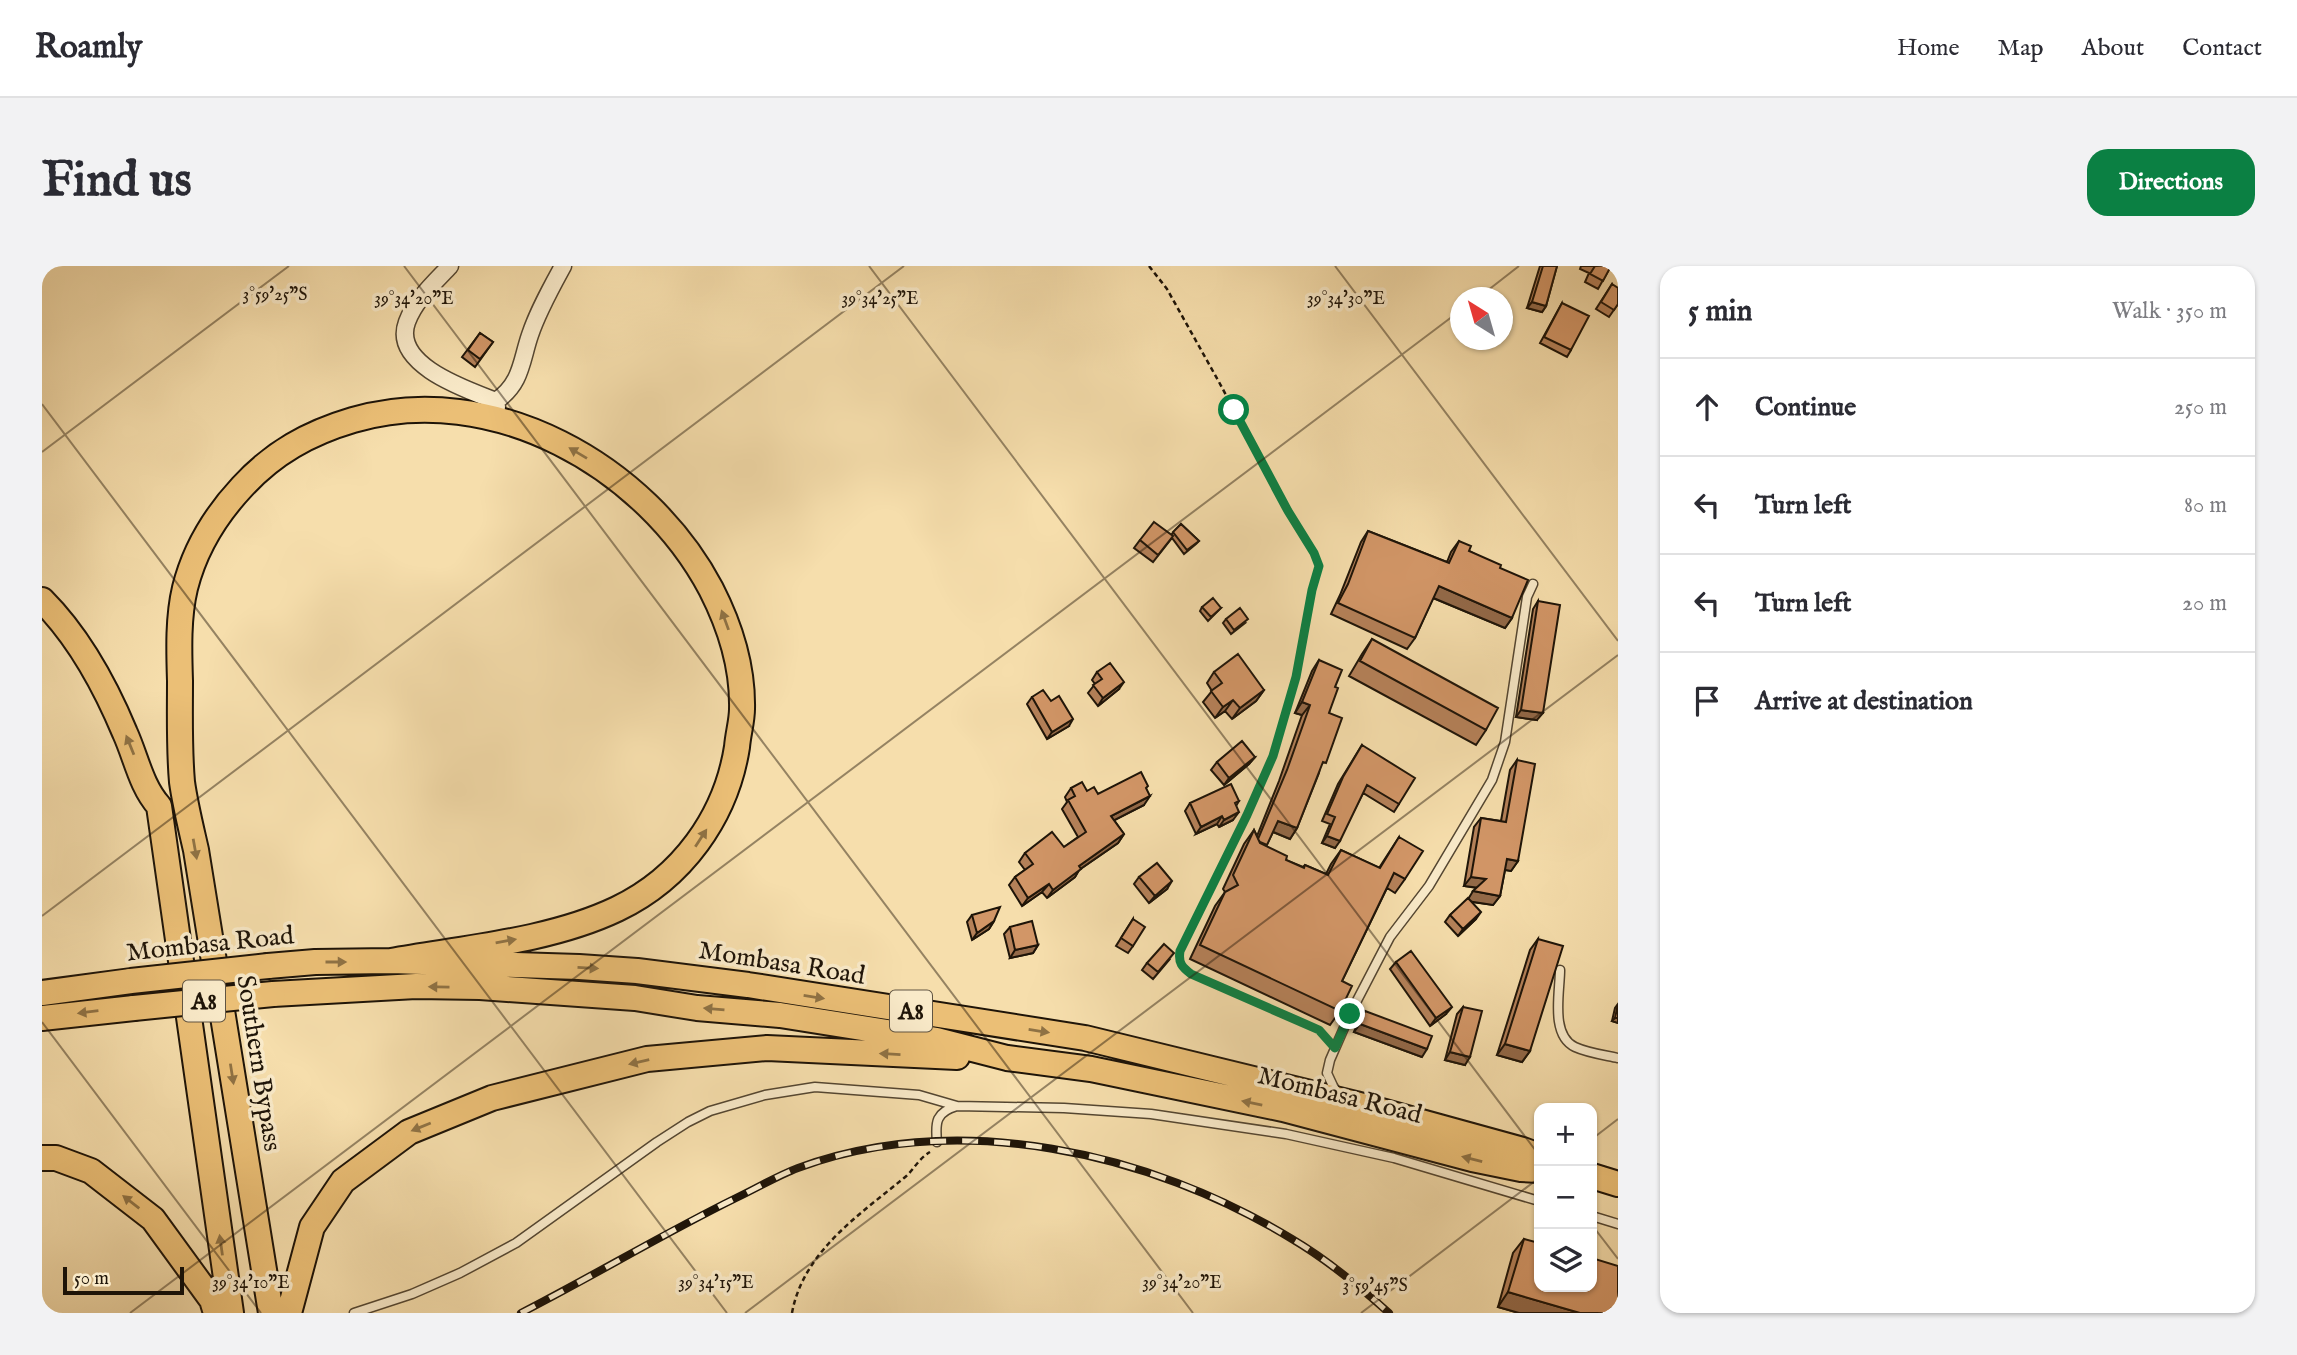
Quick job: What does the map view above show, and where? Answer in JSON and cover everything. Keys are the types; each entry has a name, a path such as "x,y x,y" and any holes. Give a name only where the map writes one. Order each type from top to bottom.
{"highway":[{"name":"Southern Bypass","path":"271,1313 183,782 180,657 186,587 203,539 214,520 254,474 279,452 304,437 370,415 404,410 494,409 527,429 566,446 632,489 688,552 722,611 738,665 742,709 735,757 716,815 693,850 655,886 636,899 569,927 523,938 391,961"},
{"path":"42,600 77,642 95,671 124,730 146,787 159,806 231,1313"},
{"name":"Mombasa Road","path":"42,993 315,962 391,961 626,970 748,985 1085,1038 1345,1101 1534,1155"},
{"name":"Mombasa Road","path":"42,1018 273,994 416,986 480,987 635,998 696,1008 779,1015 937,1040 1007,1058 1091,1069 1283,1109 1472,1159 1534,1170"},
{"path":"289,1313 312,1227 343,1181 409,1132 492,1098 647,1059 766,1048 1007,1058"},
{"path":"42,1157 56,1158 91,1171 153,1219 212,1300 216,1313"},
{"path":"1597,1178 1618,1184"}],"street":[{"path":"450,266 413,309 405,331 406,342 433,374 494,409 513,384 523,364 529,337 543,302 563,266"}],"lane":[{"path":"1345,1101 1327,1073 1335,1048 1390,937 1429,886 1492,780 1505,742 1527,597 1533,584"},
{"path":"1560,970 1561,1033 1566,1041 1576,1047 1618,1058"},
{"path":"354,1313 412,1294 460,1273 516,1243 657,1142 710,1111 765,1095 815,1087 919,1095 957,1106 1064,1108 1138,1113 1286,1134 1394,1158 1534,1200"},
{"path":"937,1142 940,1115 944,1110 957,1106"},
{"path":"1597,1218 1618,1224"}],"path":[{"path":"1149,266 1167,289 1319,566 1296,677 1273,756 1180,951 1179,959 1181,967 1191,974 1319,1030 1335,1048"},
{"path":"792,1313 809,1269 825,1247 852,1220 907,1176 919,1159 932,1151 937,1142"}],"building":[{"path":"1543,266 1557,266 1546,306 1532,302"},
{"path":"1595,266 1611,266 1603,281 1590,274"},
{"path":"1612,284 1618,288 1618,304 1614,310 1601,302"},
{"path":"1562,303 1589,316 1571,350 1544,337"},
{"path":"480,333 493,342 480,359 468,350"},
{"path":"1154,522 1173,536 1158,555 1140,540"},
{"path":"1181,524 1199,541 1187,550 1173,532"},
{"path":"1368,531 1449,563 1459,541 1471,546 1469,551 1528,580 1512,618 1439,586 1415,638 1338,603"},
{"path":"1213,598 1221,608 1211,617 1202,607"},
{"path":"1538,601 1560,605 1543,713 1521,710"},
{"path":"1240,608 1248,619 1234,630 1226,619"},
{"path":"1372,639 1498,708 1486,730 1360,661"},
{"path":"1238,654 1264,690 1240,708 1233,700 1223,707 1211,691 1222,683 1214,672"},
{"path":"1319,660 1342,670 1329,713 1342,718 1326,763 1323,762 1297,828 1278,821 1267,845 1258,839 1310,705 1302,702"},
{"path":"1110,663 1124,682 1103,698 1093,685 1102,679 1097,672"},
{"path":"1043,690 1051,701 1059,696 1073,719 1052,732 1032,697"},
{"path":"1242,741 1255,757 1229,778 1217,762"},
{"path":"1362,745 1415,778 1399,804 1367,785 1340,841 1327,836 1335,817 1327,814 1343,777"},
{"path":"1517,760 1535,764 1518,861 1507,859 1500,896 1473,891 1486,879 1471,877 1481,818 1506,822"},
{"path":"1141,772 1150,796 1111,816 1124,834 1079,866 1081,869 1053,890 1049,884 1028,898 1015,877 1033,864 1025,853 1052,832 1064,847 1086,832 1068,800 1075,796 1071,788 1082,782 1087,791 1094,787 1098,794"},
{"path":"1231,784 1239,801 1235,803 1239,812 1224,820 1222,816 1201,827 1190,803"},
{"path":"1254,830 1260,843 1287,856 1286,860 1328,875 1341,850 1380,868 1399,837 1423,851 1405,879 1394,873 1342,981 1352,986 1340,1011 1200,945 1225,892 1238,885 1233,875"},
{"path":"1157,863 1172,881 1155,896 1139,877"},
{"path":"1468,898 1481,912 1463,929 1450,915"},
{"path":"1000,907 994,921 977,933 972,915"},
{"path":"1133,919 1145,927 1133,946 1121,938"},
{"path":"1032,921 1038,945 1015,950 1010,927"},
{"path":"1538,939 1563,946 1530,1051 1505,1044"},
{"path":"1164,944 1174,953 1158,972 1147,963"},
{"path":"1411,951 1452,1007 1436,1018 1396,962"},
{"path":"1463,1007 1482,1011 1470,1057 1450,1052"},
{"path":"1365,1011 1432,1036 1427,1049 1360,1024"},
{"path":"1524,1239 1534,1242 1534,1292 1597,1292 1597,1260 1618,1266 1618,1313 1580,1313 1508,1292"}],"railway":[{"path":"521,1313 709,1212 798,1168 860,1151 923,1142 988,1142 1052,1149 1116,1163 1178,1183 1237,1209 1292,1239 1342,1273 1389,1313"}],"route":[{"path":"1234,410 1319,566 1296,677 1273,756 1180,951 1179,959 1181,967 1191,974 1319,1030 1335,1048 1350,1014"}]}
